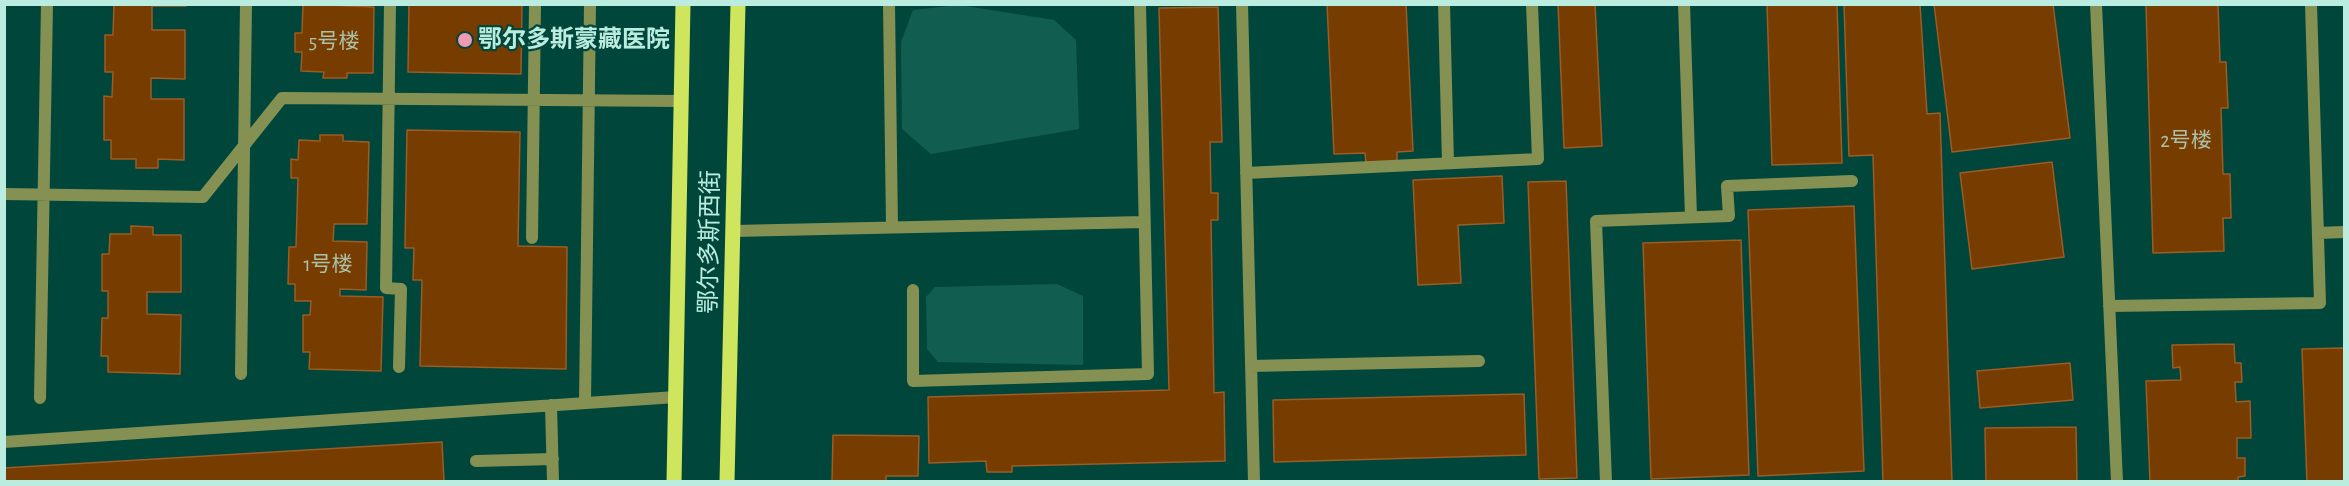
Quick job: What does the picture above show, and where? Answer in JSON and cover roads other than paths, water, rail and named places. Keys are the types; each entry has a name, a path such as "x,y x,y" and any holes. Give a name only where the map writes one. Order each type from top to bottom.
{"main road":[{"name":"鄂尔多斯西街","path":"674,482 683,4"},
{"name":"鄂尔多斯西街","path":"727,482 738,4"}],"lane":[{"path":"40,398 47,4"},
{"path":"241,374 246,4"},
{"path":"390,4 386,288 401,289 399,368"},
{"path":"532,238 535,4"},
{"path":"585,403 590,4"},
{"path":"889,4 892,227"},
{"path":"913,290 913,381 1148,374 1140,4"},
{"path":"1242,4 1254,482"},
{"path":"1444,4 1448,164"},
{"path":"1246,173 1538,159 1532,4"},
{"path":"1684,4 1692,217"},
{"path":"2096,4 2117,482"},
{"path":"2109,306 2320,303 2311,4"},
{"path":"4,194 203,197 282,98 681,101"},
{"path":"1606,482 1596,221 1729,216 1727,186 1852,181"},
{"path":"733,231 1144,222"},
{"path":"2318,233 2344,232"},
{"path":"1251,366 1479,361"},
{"path":"4,442 676,397"},
{"path":"551,405 553,482"},
{"path":"476,461 553,459"}],"place":[{"name":"鄂尔多斯蒙藏医院","path":"465,40"}]}
